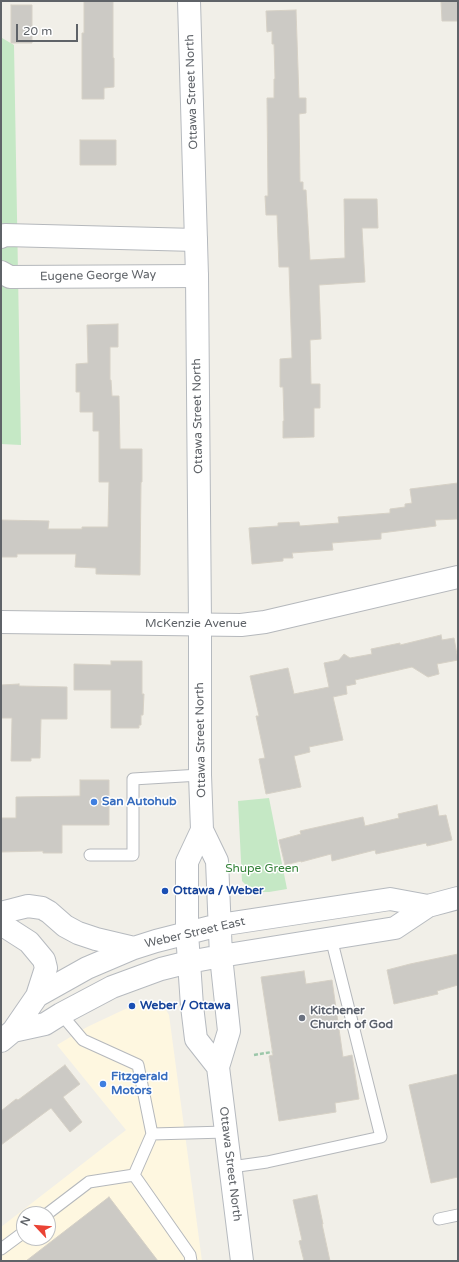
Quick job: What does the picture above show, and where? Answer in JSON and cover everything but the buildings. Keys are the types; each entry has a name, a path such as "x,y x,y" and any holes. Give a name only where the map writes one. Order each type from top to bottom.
{"main road":[{"name":"Ottawa Street North","path":"189,1 197,276 200,775 202,830 217,861 221,956 229,1031 218,1067 242,1261"},
{"path":"1,237 5,235 196,240"},
{"name":"Eugene George Way","path":"1,272 10,277 197,276"},
{"name":"McKenzie Avenue","path":"1,622 241,625 265,622 458,577"},
{"name":"Ottawa Street North","path":"202,830 188,862 187,933 196,1039 218,1067"},
{"name":"Weber Street East","path":"7,1036 45,1024 112,987 161,969 221,956 395,928 428,906 458,898"},
{"name":"Weber Street East","path":"7,1036 38,996 87,968 134,948 156,941 219,925 390,899 428,906"},
{"path":"1,914 28,906 42,908 65,926 78,933 134,948"},
{"path":"1,924 28,942 44,960 46,968 38,996"}],"lane":[{"path":"90,855 133,855 133,779 200,775"},
{"path":"231,1167 267,1162 381,1137 331,938"},
{"path":"61,1014 83,1040 138,1065 152,1134 134,1175"},
{"path":"152,1134 226,1132"},
{"path":"56,1207 89,1182 134,1175"},
{"path":"134,1175 190,1255 190,1261"},
{"path":"439,1219 458,1215"},
{"path":"1,1250 16,1238"}],"path":[{"path":"254,1055 272,1052"}],"shaded area":[{"path":"138,1003 156,1003 165,1008 169,1015 202,1261 1,1261 1,1227 16,1215 16,1246 56,1246 56,1206 28,1206 126,1130 57,1045 87,1027"}],"green space":[{"path":"1,1 2,38 14,45 21,445 1,444"},
{"name":"Shupe Green","path":"269,798 287,889 258,892 248,887 242,881 238,801"}],"place":[{"name":"San Autohub","path":"94,802"},
{"name":"Ottawa / Weber","path":"165,891"},
{"name":"Weber / Ottawa","path":"132,1006"},
{"name":"Kitchener Church of God","path":"302,1018"},
{"name":"Fitzgerald Motors","path":"103,1084"}]}
